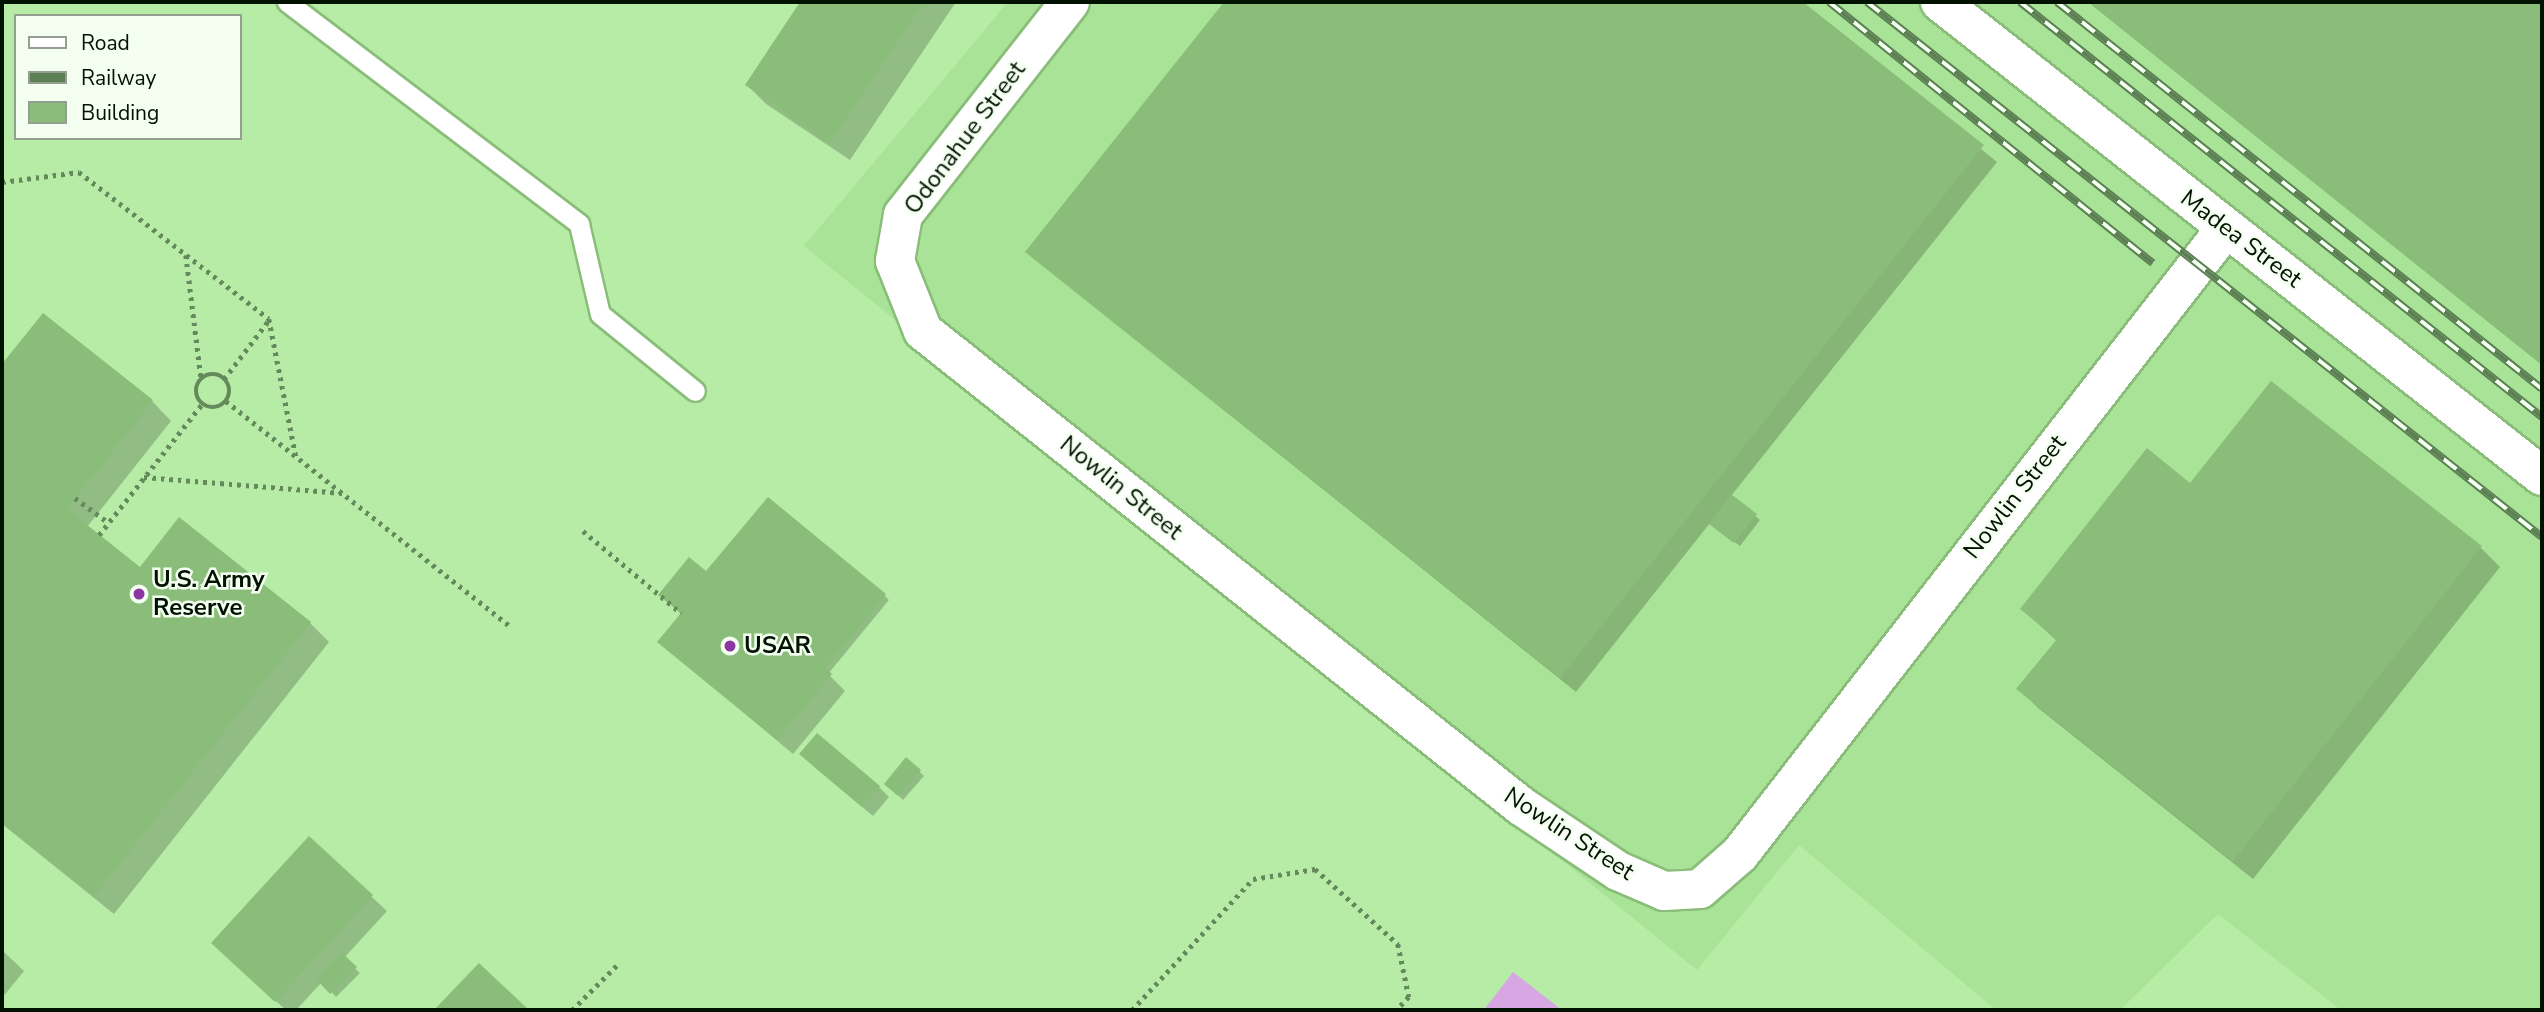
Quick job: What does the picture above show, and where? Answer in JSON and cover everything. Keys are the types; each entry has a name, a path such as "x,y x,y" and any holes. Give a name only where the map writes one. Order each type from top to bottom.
{"street":[{"name":"Odonahue Street","path":"951,353 923,331 895,261 902,215 1070,2"},
{"name":"Madea Street","path":"1940,2 2542,476"},
{"name":"Nowlin Street","path":"951,353 1521,806 1618,871 1664,891 1700,889 1740,854 2226,228"}],"lane":[{"path":"287,2 579,224 600,314 695,391"}],"path":[{"path":"2,182 79,172 269,319 296,456"},
{"path":"186,254 201,378 196,394 202,404 217,407 226,401 229,390 224,379 211,374 201,378"},
{"path":"224,379 269,319"},
{"path":"226,401 509,625"},
{"path":"99,535 202,404"},
{"path":"144,477 342,493"},
{"path":"75,498 108,523"},
{"path":"583,531 681,613"},
{"path":"1132,1010 1253,879 1315,869 1398,944 1409,997 1397,1010"},
{"path":"572,1010 617,965"}],"shaded area":[{"path":"1008,2 2542,2 2542,1010 2341,1010 2218,914 2120,1010 1996,1010 1799,845 1697,970 804,246"},
{"path":"1513,972 1562,1010 1484,1010"}],"building":[{"path":"800,2 924,2 830,143 745,85"},
{"path":"1224,2 1803,2 1984,145 1560,678 1025,252"},
{"path":"2089,2 2542,2 2542,364"},
{"name":"U.S. Army Reserve","path":"43,313 153,400 67,509 140,567 179,517 311,622 94,896 2,823 2,364"},
{"path":"2271,381 2482,546 2233,861 2016,689 2057,639 2020,609 2147,448 2190,483"},
{"path":"1731,494 1757,514 1734,543 1709,524"},
{"path":"768,497 886,594 825,668 832,674 777,740 657,642 681,613 658,595 689,557 706,571"},
{"path":"817,733 880,786 862,807 799,754"},
{"path":"906,757 921,770 898,796 884,784"},
{"path":"309,836 373,895 275,1002 211,943"},
{"path":"342,953 357,967 330,994 316,979"},
{"path":"479,963 529,1010 434,1010"}],"railway":[{"path":"1829,2 2153,263"},
{"path":"1867,2 2542,537"},
{"path":"2020,2 2542,417"},
{"path":"2057,2 2542,389"}],"place":[{"name":"U.S. Army Reserve","path":"139,594"},
{"name":"USAR","path":"730,646"}]}
